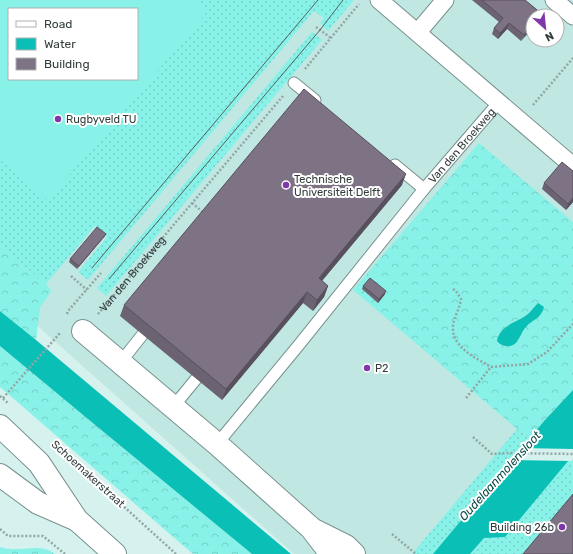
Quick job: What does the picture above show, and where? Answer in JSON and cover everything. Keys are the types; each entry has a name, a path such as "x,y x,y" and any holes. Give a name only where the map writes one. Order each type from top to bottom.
{"street":[{"name":"Van den Broekweg","path":"379,0 573,166"},
{"path":"418,32 445,0"},
{"path":"554,0 573,16"},
{"path":"83,332 217,444 311,528 331,554"},
{"path":"0,426 39,463 77,520 115,554"},
{"path":"0,475 38,503 77,520"},
{"path":"311,528 346,546 354,554"}],"lane":[{"path":"294,83 325,108"},
{"name":"Van den Broekweg","path":"217,444 424,189 499,102"},
{"name":"Van den Broekweg","path":"387,158 424,189"},
{"path":"120,362 143,334"},
{"path":"173,407 196,379"}],"path":[{"name":"Van den Broekweg","path":"83,332 294,83 362,0"},
{"path":"316,27 330,38"},
{"path":"520,120 573,58"},
{"path":"192,203 205,214"},
{"path":"67,316 68,311 101,273"},
{"path":"71,276 86,290"},
{"path":"453,289 461,299 453,326 454,335 468,354 491,367 528,364 547,352 573,324"},
{"path":"13,407 1,397 26,373 48,345"},
{"path":"466,398 491,367"},
{"path":"473,437 492,454 573,454"},
{"name":"Schoemakerstraat","path":"52,441 176,554"},
{"path":"0,529 8,536 43,536 65,554"},
{"path":"392,534 416,554"}],"shaded area":[{"name":"Technische Universiteit Delft","path":"0,0 573,0 573,554 294,554 23,313 0,290"}],"green space":[{"path":"0,0 354,0 328,31 320,23 324,18 314,11 88,280 78,272 107,237 95,226 46,284 0,246"},
{"name":"Rugbyveld TU","path":"0,0 197,0 209,10 48,200 0,160"},
{"path":"312,32 322,40 106,296 97,288"},
{"path":"479,143 573,222 573,390 545,420 531,438 517,429 353,290","holes":["533,308 530,324 526,326 518,341 498,336 501,331 524,316"]},
{"path":"0,246 46,284 51,291 40,308 36,340 0,311"},
{"path":"0,346 252,554 193,554 0,387"},
{"path":"517,429 531,438 433,554 412,554"},
{"path":"569,460 573,460 573,499 527,554 470,554 484,538"},
{"path":"0,547 7,549 42,548 55,554 0,554"}],"water":[{"path":"538,303 544,307 541,314 529,324 514,345 505,346 497,341 499,335 506,327 529,313"},
{"path":"0,311 291,554 252,554 0,346"},
{"name":"Oudelaanmolensloot","path":"573,390 573,455 505,537 484,538 470,554 433,554 545,420"}],"pier":[{"path":"520,448 573,449 573,458 571,461 509,460"}],"building":[{"path":"482,0 525,0 535,8 525,8 524,35 509,23 500,33 494,28 503,18"},
{"path":"304,89 406,174 319,278 328,286 317,300 307,292 226,389 124,305"},
{"path":"562,162 573,171 573,198 568,204 544,183"},
{"path":"97,227 106,234 79,266 70,259"},
{"path":"370,278 386,291 379,299 363,286"},
{"name":"Building 26b","path":"573,494 573,554 523,554"}],"tram line":[{"path":"92,268 318,0"},
{"path":"109,279 320,30 343,0"}],"place":[{"name":"Rugbyveld TU","path":"58,119"},
{"name":"Technische Universiteit Delft","path":"286,185"},
{"name":"P2","path":"367,368"},
{"name":"Building 26b","path":"562,527"}]}
